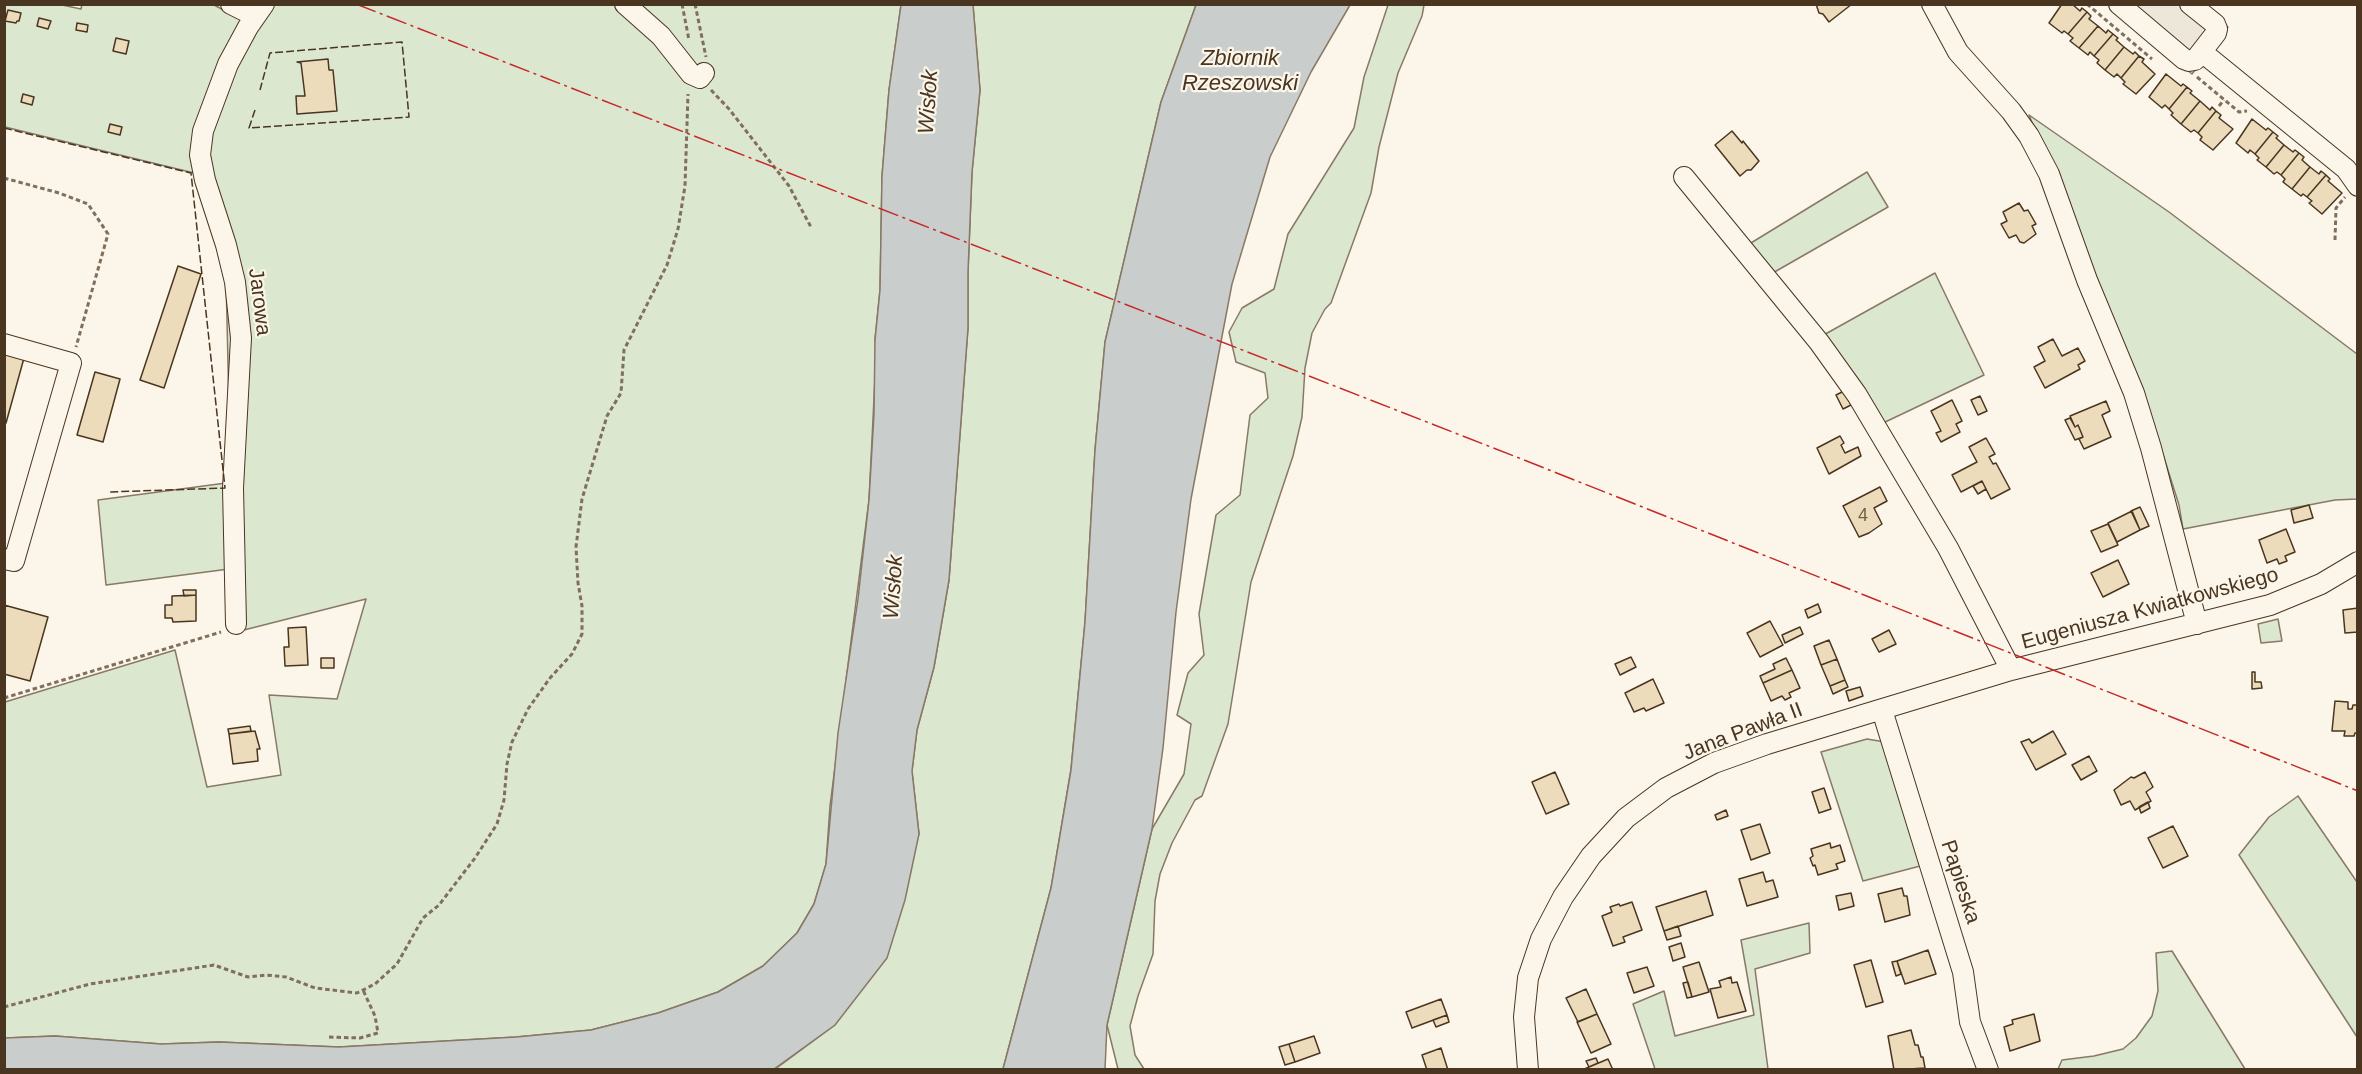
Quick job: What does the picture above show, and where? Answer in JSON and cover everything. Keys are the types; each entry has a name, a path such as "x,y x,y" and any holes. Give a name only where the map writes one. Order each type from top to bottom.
{"street":[{"path":"231,4 260,10"},
{"path":"625,4 661,36 698,75"},
{"path":"1932,4 1958,52 2015,117 2029,136 2049,174 2087,280 2134,393 2151,448 2197,624"},
{"path":"2120,4 2184,59 2195,60 2217,29 2215,24 2190,4"},
{"name":"Jarowa","path":"236,624 233,488 241,338 235,282 226,245 205,180 200,155 202,131 228,64 260,10"},
{"path":"2202,51 2346,169 2354,189"},
{"path":"1684,177 1819,342 1857,396 1948,548 2014,669"},
{"path":"4,344 71,363 14,561 4,559"},
{"name":"Eugeniusza Kwiatkowskiego","path":"2014,669 2247,613 2294,597 2358,562"},
{"name":"Jana Pawła II","path":"1528,1070 1525,1006 1528,978 1541,939 1563,897 1591,856 1626,818 1666,788 1714,763 1767,744 2014,669"},
{"name":"Papieska","path":"1882,710 1960,960 1970,1022 1988,1070"}],"path":[{"path":"4,1007 90,984 214,965 248,977 286,976 315,988 340,993 357,993 375,984 397,964 423,918 439,905 475,858 496,824 504,800 507,765 512,742 528,709 550,678 572,654 582,634 582,606 576,547 582,499 607,416 621,393 624,350 667,265 678,229 685,186 686,118 698,75 708,64 695,4"},
{"path":"2087,4 2156,61"},
{"path":"698,75 729,109 789,186 812,229"},
{"path":"2195,76 2239,112 2248,111"},
{"path":"2219,106 2224,100"},
{"path":"4,178 59,193 88,204 108,234 71,363"},
{"path":"2335,240 2336,208 2354,189"},
{"path":"4,698 229,630 236,624"},
{"path":"329,1038 360,1038 378,1033 375,1016 363,990"}],"green space":[{"path":"82,4 214,5 241,19 252,4 901,5 889,90 882,176 880,290 875,339 869,500 830,806 826,864 814,904 797,933 763,966 718,992 658,1013 591,1030 516,1037 339,1047 219,1042 161,1044 55,1036 5,1038 5,702 175,650 207,787 281,775 269,695 337,699 366,599 244,630 241,622 229,408 226,277 194,173 5,127 5,5 62,5 81,9"},
{"path":"973,5 1196,5 1161,102 1105,342 1095,450 1085,622 1071,769 1051,888 1003,1069 774,1070 835,1025 919,834 912,771 917,730 934,667 949,580 968,328 972,172 980,90"},
{"path":"1388,5 1424,5 1422,16 1398,73 1379,147 1371,193 1331,303 1325,309 1312,333 1305,368 1302,417 1293,456 1251,582 1228,724 1202,796 1195,800 1172,843 1160,874 1155,901 1153,954 1130,1026 1135,1055 1144,1069 1118,1069 1107,1025 1152,829 1184,774 1191,724 1177,715 1188,673 1204,655 1199,614 1216,515 1240,495 1250,415 1268,398 1265,373 1236,362 1229,332 1242,308 1274,289 1288,234 1354,128 1364,77"},
{"path":"2029,115 2169,212 2357,354 2357,499 2335,500 2183,529 2179,505 2160,445"},
{"path":"1867,172 1888,207 1771,274 1746,246"},
{"path":"1935,273 1984,375 1881,424 1820,337"},
{"path":"226,483 229,569 106,585 98,500"},
{"path":"2278,619 2282,641 2261,643 2258,624"},
{"path":"1867,739 1885,742 1924,865 1863,881 1821,752"},
{"path":"2298,796 2357,882 2357,1037 2239,855 2269,817"},
{"path":"1809,923 1810,953 1755,969 1768,1069 1655,1069 1633,1004 1664,991 1675,1036 1754,1015 1741,940"},
{"path":"2172,951 2245,1069 2058,1069 2062,1060 2123,1049 2136,1038 2152,1016 2158,991 2156,953"}],"shaded area":[{"path":"2108,5 2200,5 2228,27 2192,74"}],"water":[{"name":"Wisłok","path":"901,5 973,5 980,90 972,172 968,328 949,580 934,667 917,730 912,771 919,834 905,900 887,958 835,1025 774,1069 5,1069 5,1038 55,1036 161,1044 219,1042 339,1047 516,1037 591,1030 658,1013 718,992 763,966 797,933 814,904 826,864 838,733 858,599 869,500 874,414 875,340 880,290 882,176 889,90"},
{"name":"Zbiornik Rzeszowski","path":"1196,5 1350,5 1311,72 1270,157 1232,284 1191,499 1152,829 1107,1025 1105,1069 1003,1069 1051,888 1071,770 1085,622 1095,450 1105,342 1161,102"}],"building":[{"path":"1816,4 1852,4 1829,22 1823,14 1819,13"},
{"path":"2062,4 2072,4 2080,11 2082,8 2087,12 2068,34 2064,31 2062,33 2049,23"},
{"path":"8,10 21,13 19,21 16,23 5,21"},
{"path":"2087,12 2091,16 2089,19 2098,26 2079,48 2070,41 2073,38 2068,34"},
{"path":"39,18 51,21 48,29 37,26"},
{"path":"77,23 88,25 87,32 76,30"},
{"path":"2098,26 2106,33 2108,30 2113,34 2094,56 2090,52 2088,55 2079,48"},
{"path":"2113,34 2124,47 2105,70 2097,63 2099,60 2094,56"},
{"path":"116,38 129,41 126,54 113,51"},
{"path":"2124,47 2139,56 2121,78 2117,74 2114,77 2105,70"},
{"path":"2139,56 2155,74 2136,94 2123,84 2125,82 2121,78"},
{"path":"328,59 329,70 333,70 337,111 297,114 296,96 305,96 301,63 297,62"},
{"path":"2166,74 2181,86 2183,84 2187,87 2169,109 2165,105 2162,108 2149,97"},
{"path":"2187,87 2192,91 2190,93 2200,101 2181,124 2171,115 2173,113 2169,109"},
{"path":"23,94 34,97 32,105 21,102"},
{"path":"2200,101 2210,110 2212,107 2216,111 2198,133 2194,130 2191,132 2181,124"},
{"path":"2216,111 2221,115 2219,118 2233,129 2213,150 2200,140 2202,137 2198,133"},
{"path":"2252,119 2266,130 2268,128 2273,132 2255,154 2250,150 2248,153 2236,143"},
{"path":"110,124 122,127 120,135 108,132"},
{"path":"1732,131 1759,161 1751,170 1747,170 1740,176 1715,145"},
{"path":"2273,132 2284,145 2266,167 2257,160 2259,158 2255,154"},
{"path":"2284,145 2293,152 2295,150 2299,153 2281,175 2277,172 2274,174 2266,167"},
{"path":"2299,153 2304,157 2302,160 2310,167 2292,189 2283,182 2285,179 2281,175"},
{"path":"2310,167 2319,174 2321,171 2326,175 2307,197 2303,194 2301,196 2292,189"},
{"path":"2326,175 2330,179 2328,181 2342,193 2322,214 2309,203 2312,201 2307,197"},
{"path":"2019,203 2024,211 2028,210 2036,224 2032,226 2036,234 2024,243 2020,242 2016,235 2009,238 2001,224 2007,221 2003,212"},
{"path":"178,266 201,274 164,388 140,380"},
{"path":"2053,339 2062,356 2078,348 2085,361 2078,365 2080,369 2045,388 2034,367 2045,361 2038,347"},
{"path":"4,353 24,358 6,423 4,422"},
{"path":"95,372 120,379 103,442 77,435"},
{"path":"1844,391 1851,405 1843,409 1836,395"},
{"path":"1980,396 1987,411 1978,415 1971,400"},
{"path":"1952,400 1962,421 1956,424 1960,432 1941,442 1936,433 1941,431 1931,411"},
{"path":"2106,401 2110,411 2102,415 2111,437 2084,449 2079,439 2083,437 2078,425 2075,427 2070,416"},
{"path":"2070,418 2075,427 2078,425 2083,437 2075,440 2065,420"},
{"path":"1840,436 1844,443 1841,445 1845,453 1858,447 1861,456 1829,474 1817,448"},
{"path":"1986,438 1995,454 1989,457 1993,464 1996,463 2010,489 1991,499 1982,481 1961,492 1952,475 1977,462 1969,447"},
{"path":"1982,481 1986,489 1978,494 1973,486"},
{"path":"1880,487 1887,501 1874,508 1882,524 1859,537 1843,506"},
{"path":"2309,505 2313,518 2294,523 2291,510"},
{"path":"2140,507 2149,526 2140,530 2131,511"},
{"path":"2132,511 2140,530 2117,542 2108,523"},
{"path":"2108,524 2118,545 2101,552 2091,531"},
{"path":"2286,529 2295,552 2285,556 2287,561 2279,564 2277,559 2267,563 2259,540"},
{"path":"2118,560 2129,584 2103,597 2091,573"},
{"path":"183,590 196,590 196,595 184,596"},
{"path":"196,595 196,621 173,622 172,618 165,618 165,605 172,605 172,596"},
{"path":"1818,604 1821,612 1808,618 1805,610"},
{"path":"4,605 48,617 30,681 4,674"},
{"path":"2358,608 2358,632 2345,633 2343,610"},
{"path":"1770,621 1783,645 1760,657 1747,633"},
{"path":"306,627 308,665 285,666 284,647 289,647 288,628"},
{"path":"1800,627 1803,634 1785,643 1782,635"},
{"path":"1889,630 1896,644 1879,652 1872,639"},
{"path":"1829,640 1837,659 1821,665 1814,646"},
{"path":"1631,657 1636,667 1620,675 1615,664"},
{"path":"321,658 334,658 334,668 321,668"},
{"path":"1786,658 1792,670 1763,683 1760,676 1775,669 1773,664"},
{"path":"1837,659 1845,680 1830,686 1821,665"},
{"path":"1792,670 1800,688 1789,693 1791,697 1785,700 1782,696 1771,701 1763,683"},
{"path":"2252,672 2255,672 2255,682 2261,682 2262,688 2252,689"},
{"path":"1653,679 1664,703 1646,711 1644,708 1634,712 1625,693"},
{"path":"1845,680 1848,687 1833,694 1830,686"},
{"path":"1860,687 1863,696 1849,701 1846,691"},
{"path":"2335,701 2348,702 2348,709 2352,709 2353,705 2358,705 2358,733 2354,736 2344,736 2345,731 2332,731"},
{"path":"250,726 251,731 229,734 228,729"},
{"path":"255,731 260,749 257,749 258,761 233,764 229,734"},
{"path":"2053,731 2066,754 2036,770 2021,742 2029,739 2032,743"},
{"path":"2089,756 2097,771 2081,780 2072,765"},
{"path":"1555,772 1569,804 1546,814 1532,782"},
{"path":"2145,772 2153,787 2146,792 2151,801 2135,810 2130,801 2121,805 2114,790 2131,777 2134,778"},
{"path":"1824,788 1831,809 1819,813 1812,792"},
{"path":"2148,802 2150,808 2141,813 2139,807"},
{"path":"1726,810 1728,816 1717,820 1715,815"},
{"path":"1760,824 1770,853 1751,860 1741,830"},
{"path":"2173,826 2188,856 2163,868 2148,838"},
{"path":"1830,843 1831,848 1840,845 1845,861 1836,864 1838,869 1818,875 1810,858 1813,856 1811,849"},
{"path":"1763,872 1766,882 1773,880 1778,897 1747,906 1739,879"},
{"path":"1902,888 1904,896 1907,896 1910,915 1885,922 1878,894"},
{"path":"1706,891 1713,915 1664,931 1656,907"},
{"path":"1851,893 1854,906 1839,910 1836,896"},
{"path":"1632,902 1642,930 1623,937 1625,942 1613,946 1602,916 1612,912 1610,907"},
{"path":"1678,926 1681,936 1667,940 1664,931"},
{"path":"1681,943 1685,957 1673,961 1669,947"},
{"path":"1928,950 1936,974 1905,984 1897,961"},
{"path":"1871,960 1883,1002 1866,1007 1854,965"},
{"path":"1897,961 1901,974 1896,976 1892,962"},
{"path":"1699,962 1709,992 1692,997 1683,967"},
{"path":"1647,967 1654,986 1634,993 1627,973"},
{"path":"1731,977 1732,983 1737,982 1746,1011 1718,1018 1710,989 1721,987 1719,981"},
{"path":"1688,982 1692,997 1687,998 1683,983"},
{"path":"1586,989 1597,1014 1578,1022 1566,998"},
{"path":"1441,999 1447,1015 1412,1028 1406,1012"},
{"path":"1597,1014 1611,1044 1591,1053 1577,1022"},
{"path":"2034,1014 2040,1041 2010,1051 2004,1027 2013,1024 2012,1020"},
{"path":"1447,1015 1449,1022 1436,1027 1433,1020"},
{"path":"1911,1030 1915,1045 1918,1045 1921,1057 1923,1057 1925,1068 1894,1070 1888,1036"},
{"path":"1314,1036 1320,1053 1295,1062 1289,1044"},
{"path":"1289,1044 1295,1062 1285,1065 1279,1047"},
{"path":"1441,1048 1448,1070 1427,1070 1422,1055"},
{"path":"1596,1058 1598,1063 1589,1067 1586,1061"},
{"path":"1608,1059 1613,1070 1582,1070 1589,1067"}],"fence":[{"path":"255,110 249,128 409,117 402,42 270,53 260,90"},
{"path":"4,128 191,173 225,488 110,492"}],"power":[{"path":"356,4 1514,456 2358,791"}]}
